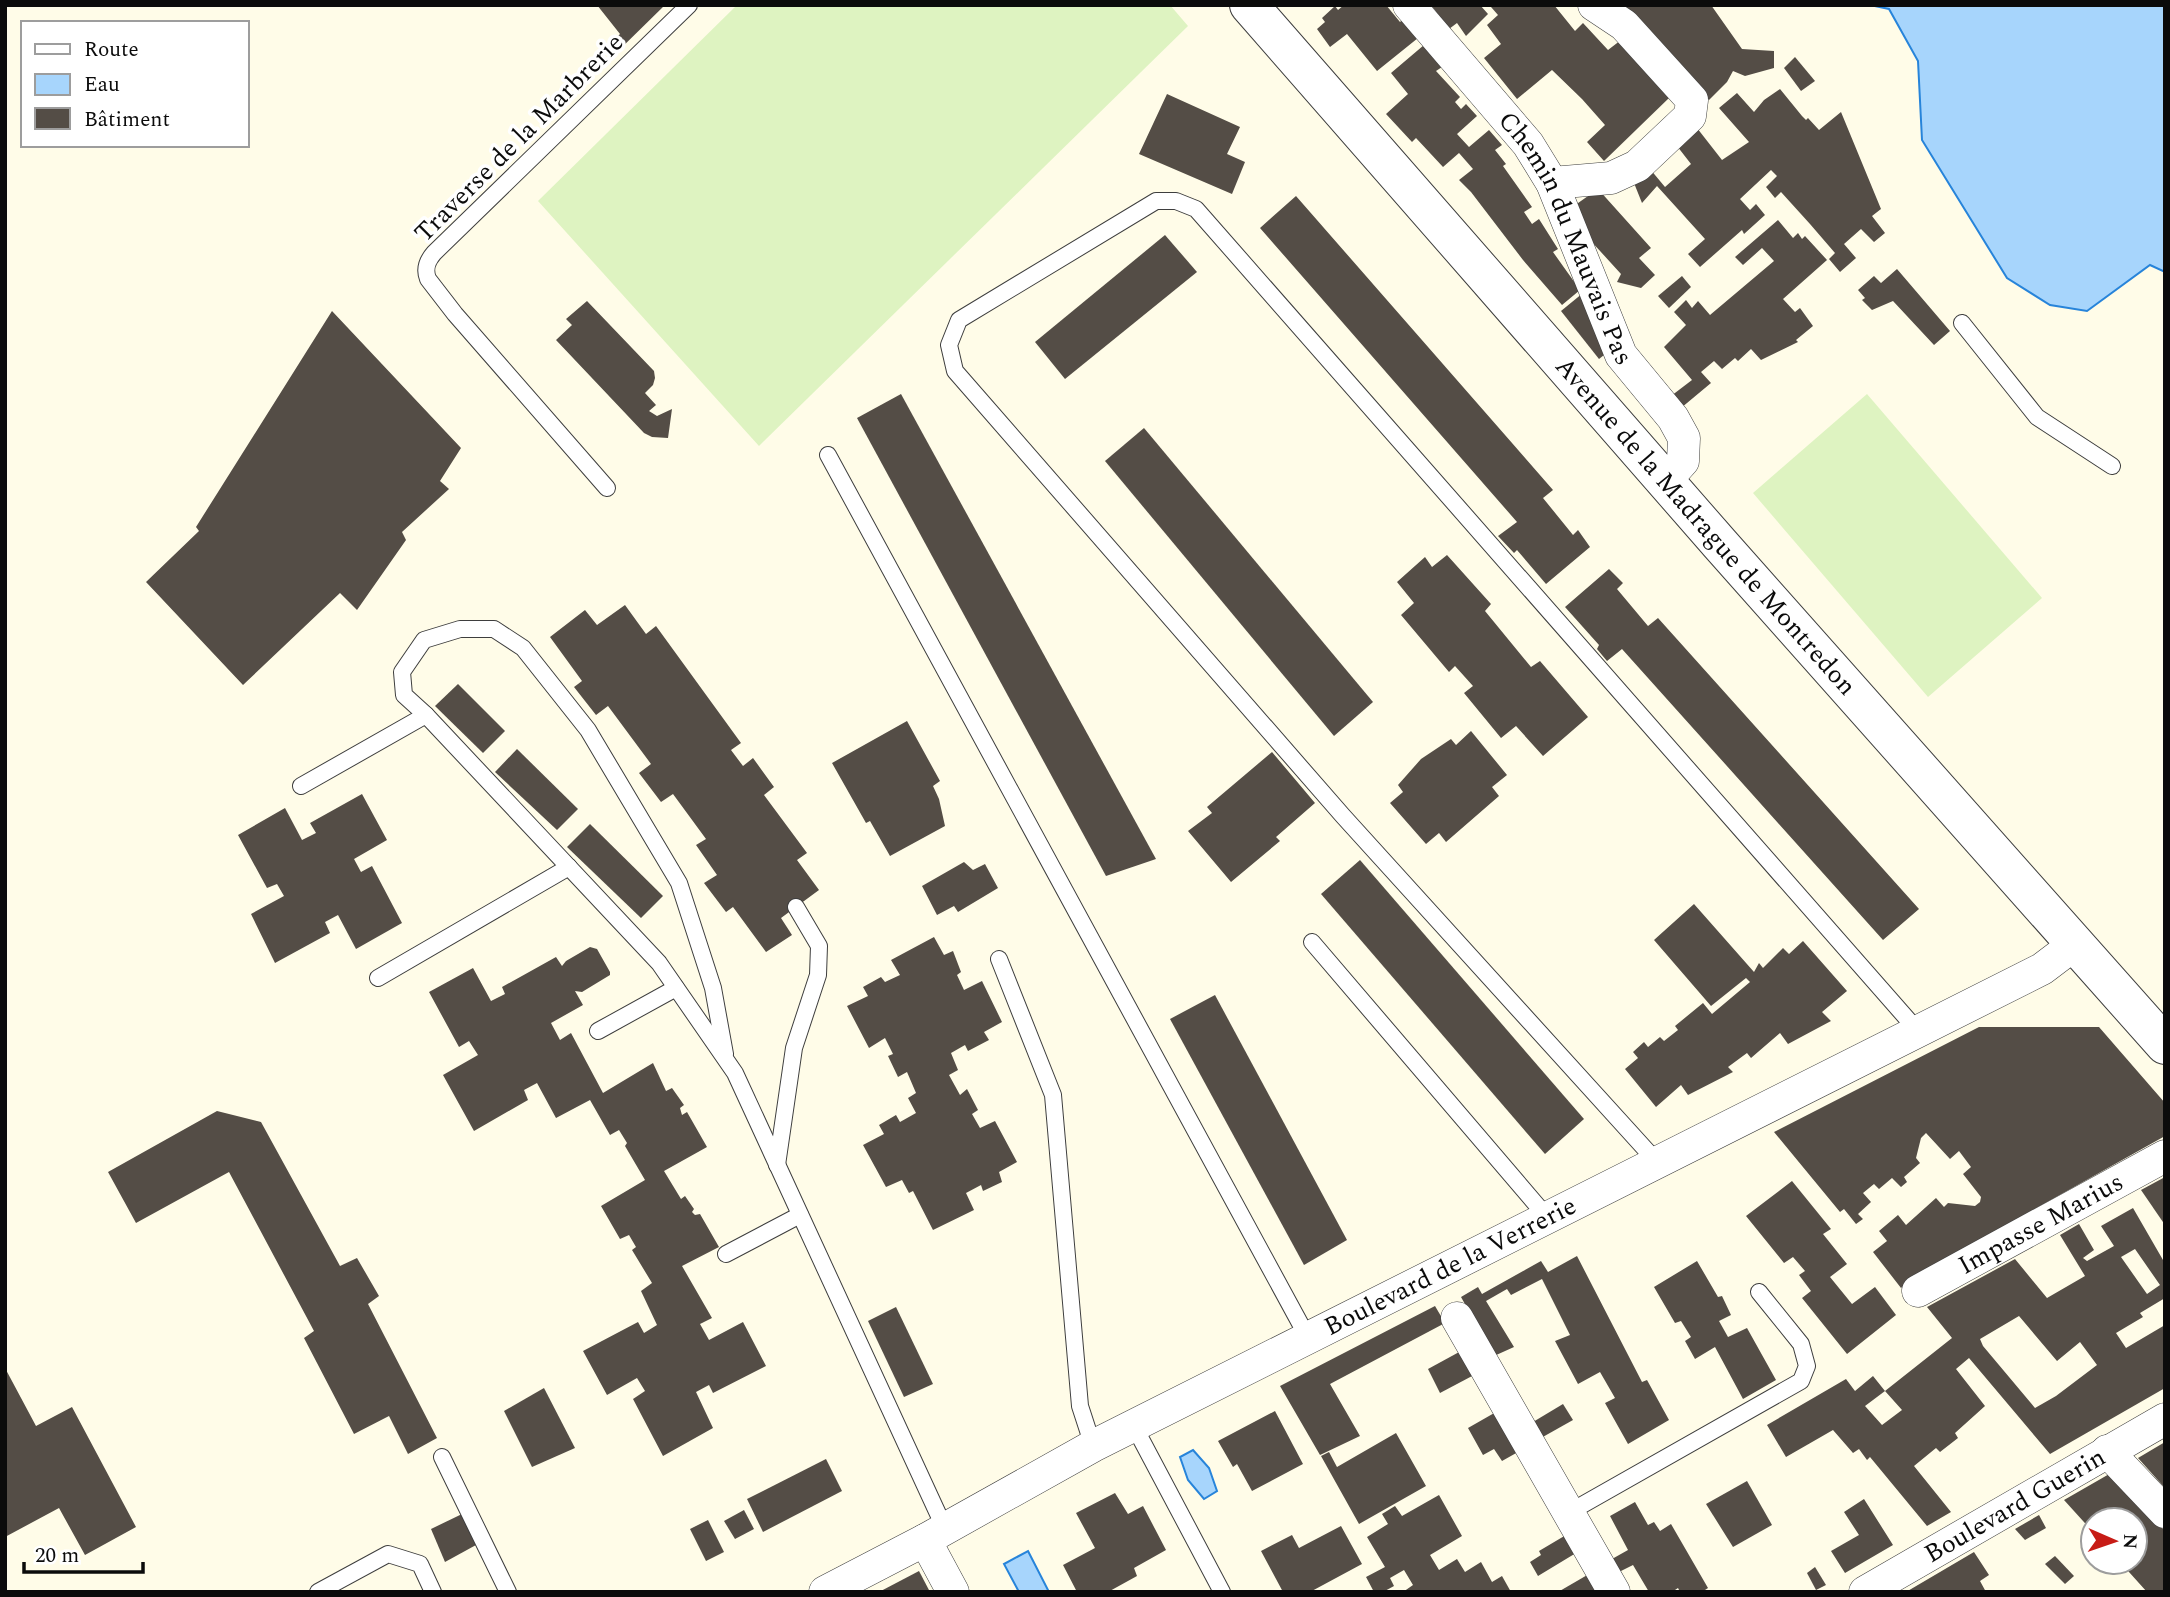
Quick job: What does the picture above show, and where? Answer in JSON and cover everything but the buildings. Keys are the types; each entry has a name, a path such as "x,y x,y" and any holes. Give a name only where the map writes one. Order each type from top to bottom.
{"street":[{"name":"Avenue de la Madrague de Montredon","path":"1250,5 2165,1045"},
{"name":"Chemin du Mauvais Pas","path":"1409,5 1528,144 1552,183 1621,355 1673,418 1684,438 1683,461 1666,480"},
{"path":"1552,183 1611,178 1637,166 1690,116 1692,100 1624,25 1594,5"},
{"name":"Boulevard de la Verrerie","path":"825,1592 1093,1446 2042,969 2075,944"},
{"name":"Impasse Marius","path":"1918,1291 2165,1156"},
{"path":"1457,1318 1614,1592"},
{"name":"Boulevard Guerin","path":"1865,1592 2165,1419"},
{"path":"2107,1451 2165,1512"},
{"path":"935,1534 953,1592"}],"lane":[{"name":"Traverse de la Marbrerie","path":"607,488 455,314 426,273 430,258 689,5"},
{"path":"1657,1162 1343,816 955,371 949,345 959,320 1156,201 1176,201 1196,209 1917,1030"},
{"path":"1962,323 2037,417 2112,466"},
{"path":"828,454 1308,1338"},
{"path":"726,1060 712,988 679,883 588,730 523,648 494,629 460,629 424,640 402,672 404,695 426,715 659,963 734,1073 800,1215 935,1534"},
{"path":"300,786 426,715"},
{"path":"377,978 569,867"},
{"path":"778,1165 794,1048 818,975 819,946 796,907"},
{"path":"1312,942 1547,1217"},
{"path":"999,959 1053,1095 1080,1406 1093,1446"},
{"path":"598,1031 676,988"},
{"path":"726,1255 800,1215"},
{"path":"1568,1513 1801,1381 1807,1366 1801,1344 1759,1292"},
{"path":"1134,1426 1222,1592"},
{"path":"442,1457 508,1592"},
{"path":"318,1592 388,1554 420,1564 433,1592"}],"green space":[{"path":"737,5 1170,5 1188,26 759,446 538,201"},
{"path":"1867,394 2042,598 1928,697 1753,493"}],"water":[{"path":"1870,5 2165,5 2165,272 2150,265 2087,311 2050,305 2007,278 1922,140 1918,61 1889,9"},
{"path":"1193,1450 1209,1468 1217,1491 1204,1499 1188,1480 1180,1457"},
{"path":"1028,1551 1049,1592 1019,1592 1004,1564"}]}
